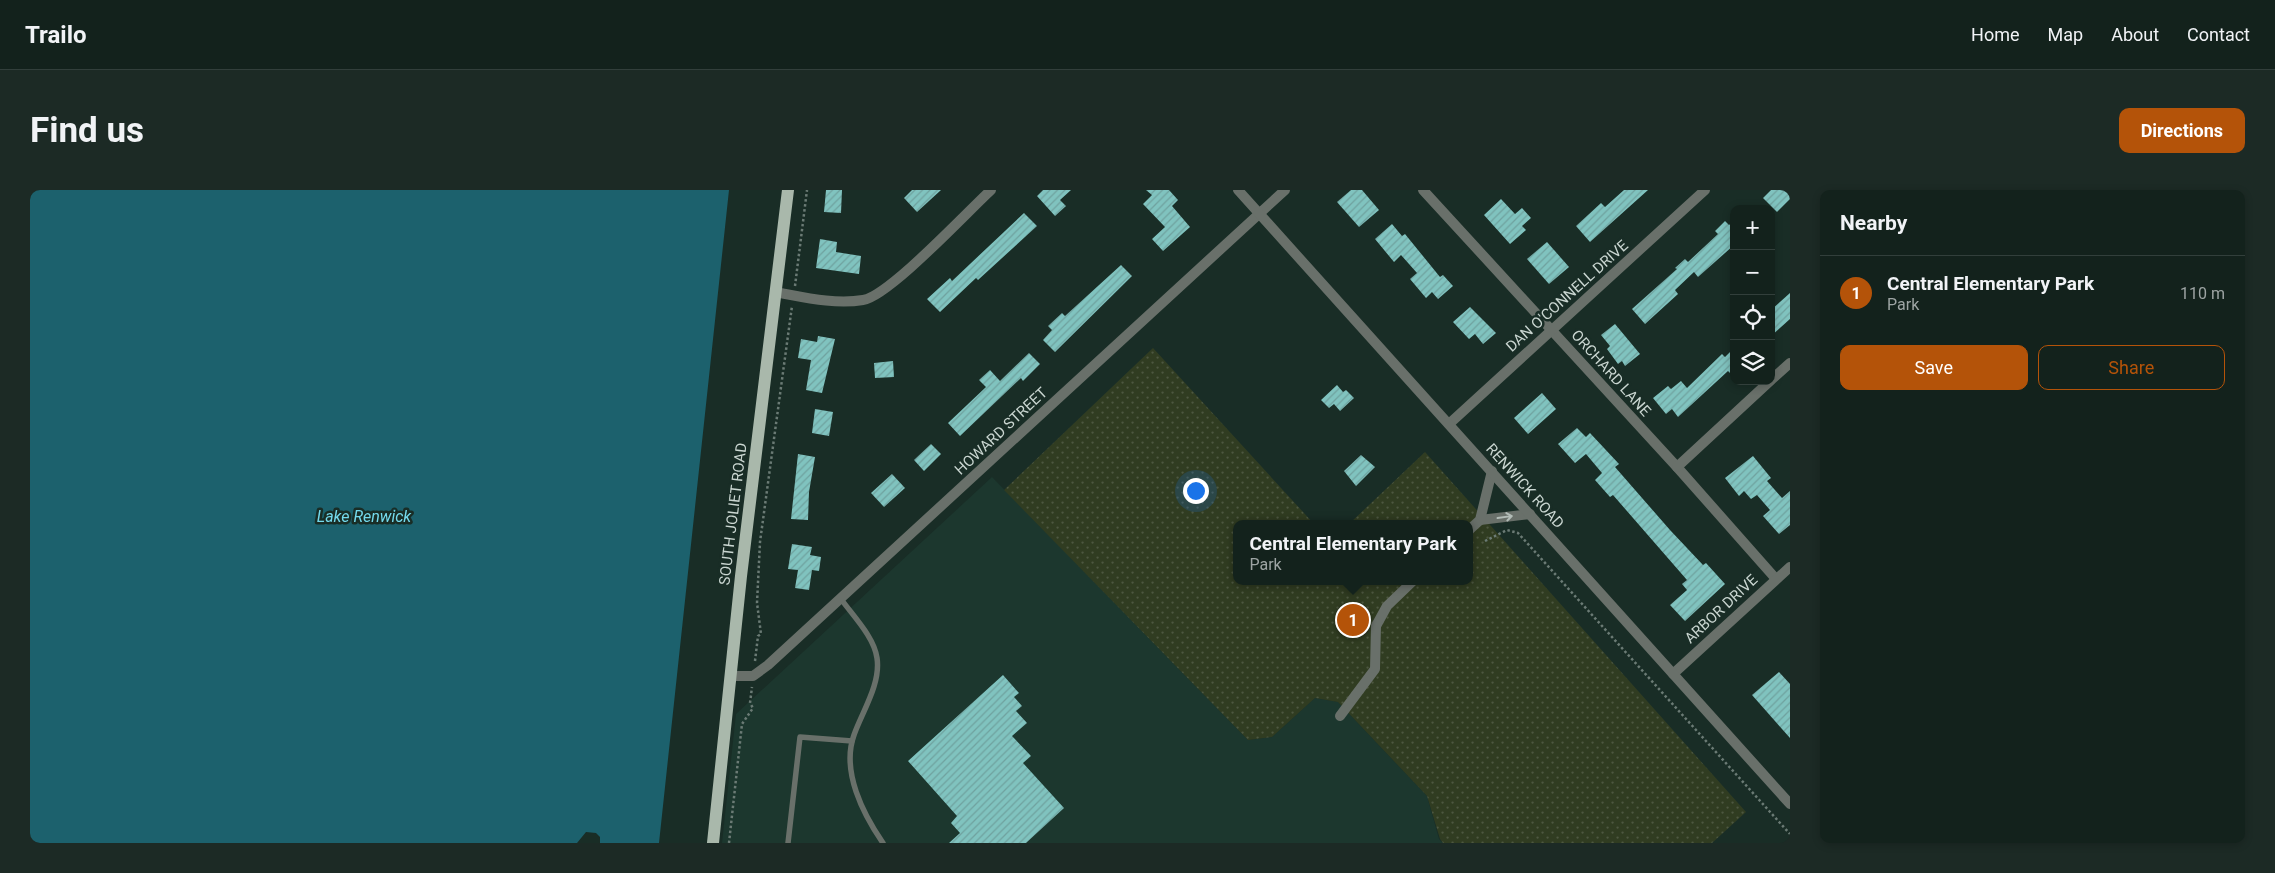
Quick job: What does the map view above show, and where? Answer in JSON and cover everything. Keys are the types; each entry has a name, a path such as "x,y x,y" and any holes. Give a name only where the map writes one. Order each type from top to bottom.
{"main road":[{"name":"SOUTH JOLIET ROAD","path":"714,843 731,676 788,190"}],"street":[{"path":"775,292 826,300 866,300 888,288 990,190"},
{"name":"RENWICK ROAD","path":"1238,190 1790,804"},
{"name":"HOWARD STREET","path":"731,676 753,676 841,599 1285,190"},
{"name":"ORCHARD LANE","path":"1423,190 1677,467 1776,579"},
{"name":"DAN O'CONNELL DRIVE","path":"1449,424 1704,190"},
{"path":"1775,377 1790,363"},
{"path":"1677,467 1767,385"},
{"path":"1473,526 1480,520 1492,471"},
{"path":"1480,520 1530,514"},
{"name":"ARBOR DRIVE","path":"1673,674 1790,567"},
{"path":"1340,716 1374,669 1376,626 1387,606 1409,585"}],"lane":[{"path":"841,599 872,642 877,659 876,671 867,705 852,741 851,749 854,780 861,805 883,843"},
{"path":"788,843 800,737 852,741"}],"path":[{"path":"795,281 807,190"},
{"path":"758,636 760,634 757,603 760,542 792,312"},
{"path":"1485,541 1507,530 1518,533 1790,834"},
{"path":"729,843 742,724 752,708 750,704"}],"shaded area":[{"path":"1153,348 1310,520 1233,520 1233,585 1473,585 1473,520 1353,520 1425,452 1746,812 1712,843 1443,843 1440,839 1427,796 1338,702 1315,698 1272,737 1248,740 1004,490"},
{"path":"992,477 1248,740 1272,737 1315,698 1338,702 1427,796 1439,839 1443,843 722,843 736,714"}],"water":[{"name":"Lake Renwick","path":"30,190 729,190 659,843 600,843 600,837 596,833 586,832 577,843 30,843"}],"building":[{"path":"826,190 842,190 841,213 824,212"},
{"path":"912,190 941,190 917,212 904,198"},
{"path":"1043,190 1071,190 1060,200 1066,206 1055,216 1037,196"},
{"path":"1146,190 1169,190 1178,200 1172,206 1190,227 1163,251 1152,239 1165,227 1143,204 1152,195"},
{"path":"1351,190 1362,190 1379,210 1359,227 1337,202"},
{"path":"1624,190 1648,190 1590,242 1576,226 1601,203 1605,207"},
{"path":"1771,190 1790,190 1790,199 1777,212 1775,205 1770,205 1763,198"},
{"path":"1501,199 1515,214 1522,208 1531,218 1522,226 1526,230 1510,244 1484,215"},
{"path":"1024,213 1037,226 978,280 976,278 940,312 927,299 950,278 952,281"},
{"path":"1725,221 1730,224 1730,249 1698,277 1694,272 1675,290 1678,294 1645,324 1632,309 1677,269 1675,268 1685,259 1688,262 1718,234 1715,231"},
{"path":"1392,224 1402,236 1405,234 1440,277 1443,275 1453,286 1438,299 1432,292 1426,298 1410,279 1417,273 1401,255 1394,262 1375,239"},
{"path":"820,239 837,242 836,252 861,256 859,274 816,268"},
{"path":"1547,242 1569,267 1549,284 1527,259"},
{"path":"1121,265 1132,276 1055,352 1043,340 1052,330 1048,326 1062,313 1065,316"},
{"path":"1790,293 1790,319 1775,332 1775,306"},
{"path":"1470,307 1496,333 1483,344 1475,334 1469,339 1453,322"},
{"path":"1615,324 1640,354 1625,366 1622,361 1618,364 1607,349 1610,346 1601,335"},
{"path":"818,336 835,339 822,393 806,390 811,360 798,358 801,339 817,342"},
{"path":"1730,352 1730,373 1728,371 1678,417 1672,409 1666,414 1653,398 1668,386 1671,389 1681,381 1687,388 1722,354 1725,357"},
{"path":"1029,353 1040,364 1023,381 1021,378 960,436 948,423 986,387 979,380 990,370 1000,381"},
{"path":"893,361 894,377 875,378 874,363"},
{"path":"1337,385 1343,392 1346,390 1354,398 1340,411 1334,404 1329,408 1321,400"},
{"path":"1542,393 1556,409 1528,434 1514,418"},
{"path":"815,409 833,412 829,436 812,433"},
{"path":"1577,428 1586,437 1590,433 1619,464 1615,467 1670,530 1703,565 1706,563 1725,584 1685,621 1670,605 1687,590 1682,584 1687,580 1613,495 1610,497 1595,480 1602,473 1586,454 1575,463 1558,444"},
{"path":"931,444 941,454 924,471 914,460"},
{"path":"798,454 815,457 809,492 808,520 791,519"},
{"path":"1361,455 1375,467 1356,486 1344,471"},
{"path":"1753,456 1771,478 1767,481 1782,498 1790,491 1790,525 1779,534 1763,516 1770,510 1757,495 1751,499 1744,491 1739,496 1725,478"},
{"path":"892,474 905,488 884,507 871,493"},
{"path":"792,544 812,547 810,555 821,557 819,571 812,570 809,590 795,588 798,570 788,569"},
{"path":"1779,672 1790,684 1790,738 1752,695"},
{"path":"1003,675 1019,693 1014,697 1022,706 1016,711 1027,723 1012,736 1031,756 1023,763 1064,808 1026,843 949,843 960,833 951,823 957,816 908,761"}],"place":[{"name":"Central Elementary Park","path":"1353,620"}]}
